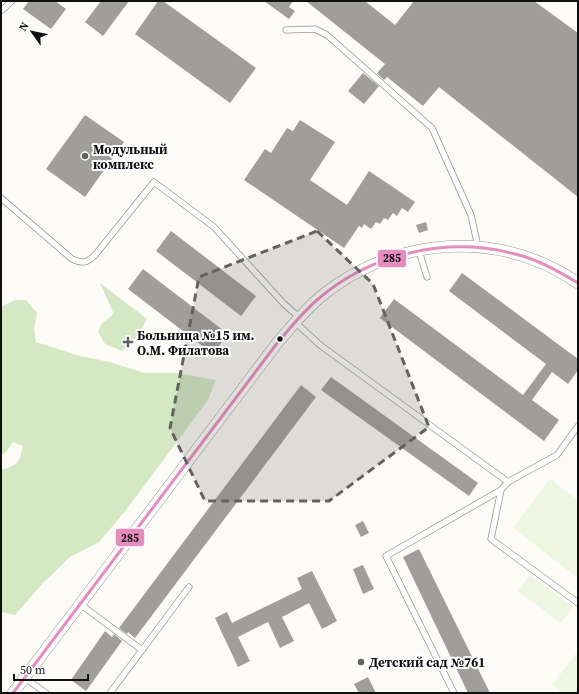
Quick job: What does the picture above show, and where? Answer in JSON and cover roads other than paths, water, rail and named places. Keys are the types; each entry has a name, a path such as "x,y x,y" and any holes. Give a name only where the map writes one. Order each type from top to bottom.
{"street":[{"path":"13,693 254,373 297,320 323,294 352,274 382,260 419,251 478,247 501,250 529,259 555,269 578,284"}],"lane":[{"path":"1,11 12,1"},
{"path":"286,30 315,29 327,35 429,123 471,215 478,247"},
{"path":"1,198 72,259 80,263 88,262 95,255 154,182 214,228 320,345 508,482"},
{"path":"419,251 427,277"},
{"path":"454,693 386,556 501,490 508,482 557,455 578,426"},
{"path":"501,490 491,539 578,603"},
{"path":"110,693 189,587"},
{"path":"80,604 142,650"},
{"path":"25,678 46,693"}],"place":[{"name":"Модульный комплекс","path":"85,156"},
{"name":"Больница №15 им. О.М. Филатова","path":"128,342"},
{"name":"Детский сад №761","path":"361,662"}]}
